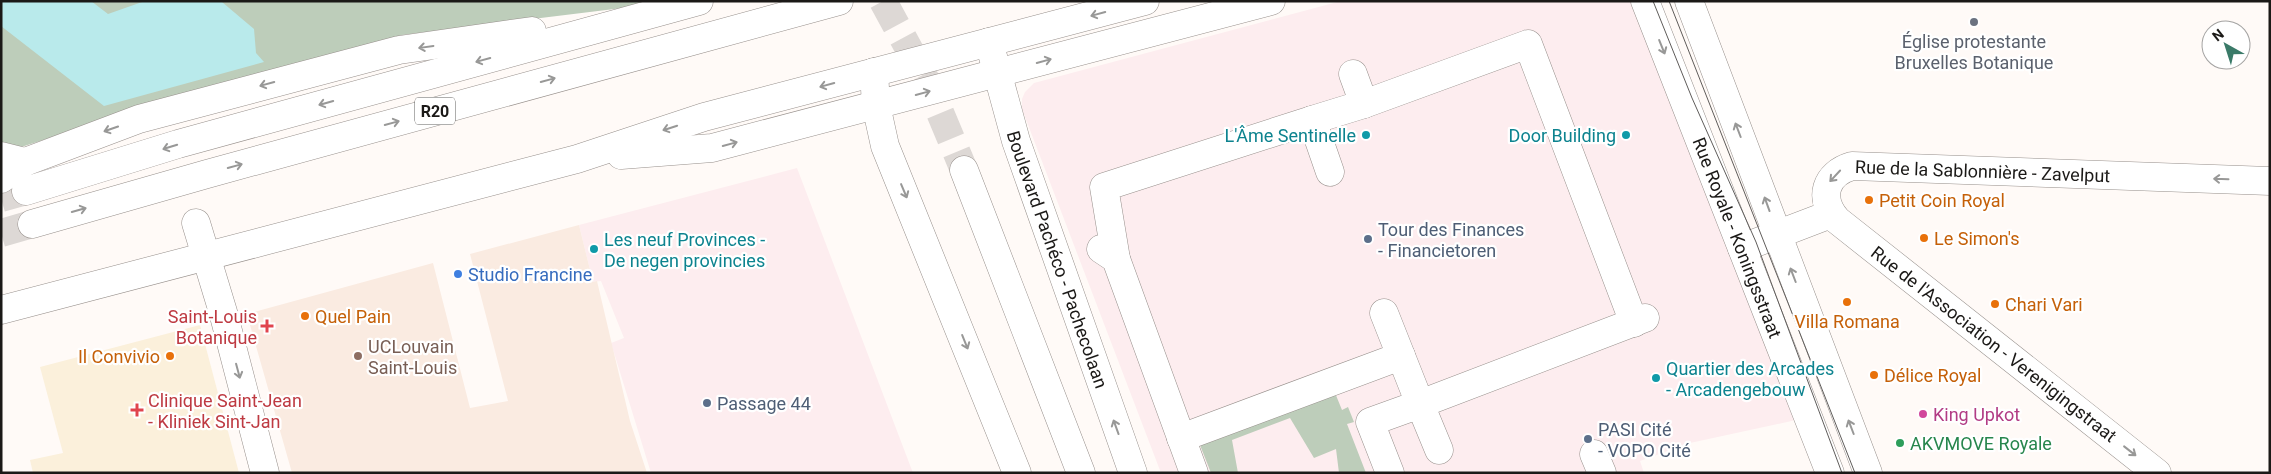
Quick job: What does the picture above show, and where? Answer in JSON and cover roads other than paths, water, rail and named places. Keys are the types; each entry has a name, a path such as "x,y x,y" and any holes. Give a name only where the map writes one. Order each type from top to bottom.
{"main road":[{"name":"R20","path":"26,191 178,144 698,1"},
{"name":"R20","path":"32,224 207,174 839,1"},
{"path":"1,310 578,158 704,117 1145,1"},
{"path":"578,158 712,148 1271,1"},
{"name":"Rue Royale - Koningsstraat","path":"1645,1 1830,473"},
{"path":"1689,1 1868,473"},
{"name":"R20","path":"1,179 13,159 88,137 139,119 399,50 648,14"},
{"name":"Boulevard Pachéco - Pachecolaan","path":"989,42 1019,150 1133,473"},
{"path":"1194,473 1107,253 1104,188 1364,104 1528,44 1639,320 1420,404 1361,418 1390,473"},
{"path":"874,72 876,105 885,146 1018,473"},
{"path":"1356,74 1364,104"},
{"path":"1312,120 1330,172"},
{"name":"Rue de la Sablonnière - Zavelput","path":"1831,214 1826,198 1829,182 1841,169 1852,166 2270,181"},
{"path":"964,170 1081,473"},
{"path":"1742,248 1831,214"},
{"name":"Rue de l'Association - Verenigingstraat","path":"1831,214 2158,473"},
{"path":"196,223 223,312 264,473"},
{"path":"1384,314 1439,450"},
{"path":"1181,438 1401,356"}],"water":[{"path":"1,1 91,1 108,14 145,1 222,2 254,29 256,53 264,62 104,106 1,26"}],"tunnel":[{"path":"883,1 929,86 964,170"},
{"path":"1,198 26,191"},
{"path":"1,233 32,224"}],"tram line":[{"path":"1653,1 1692,98 1756,242 1842,473"},
{"path":"1669,1 1855,473"}],"place":[{"name":"Église protestante Bruxelles Botanique","path":"1974,22"},
{"name":"L'Âme Sentinelle","path":"1366,135"},
{"name":"Door Building","path":"1626,135"},
{"name":"Petit Coin Royal","path":"1869,200"},
{"name":"Le Simon's","path":"1924,238"},
{"name":"Tour des Finances - Financietoren","path":"1368,239"},
{"name":"Les neuf Provinces - De negen provincies","path":"594,249"},
{"name":"Studio Francine","path":"458,274"},
{"name":"Villa Romana","path":"1847,302"},
{"name":"Chari Vari","path":"1995,304"},
{"name":"Quel Pain","path":"305,316"},
{"name":"Saint-Louis Botanique","path":"267,326"},
{"name":"Il Convivio","path":"170,356"},
{"name":"UCLouvain Saint-Louis","path":"358,356"},
{"name":"Délice Royal","path":"1874,375"},
{"name":"Quartier des Arcades - Arcadengebouw","path":"1656,378"},
{"name":"Passage 44","path":"707,403"},
{"name":"Clinique Saint-Jean - Kliniek Sint-Jan","path":"137,410"},
{"name":"King Upkot","path":"1923,414"},
{"name":"PASI Cité - VOPO Cité","path":"1588,439"},
{"name":"AKVMOVE Royale","path":"1900,443"}]}
